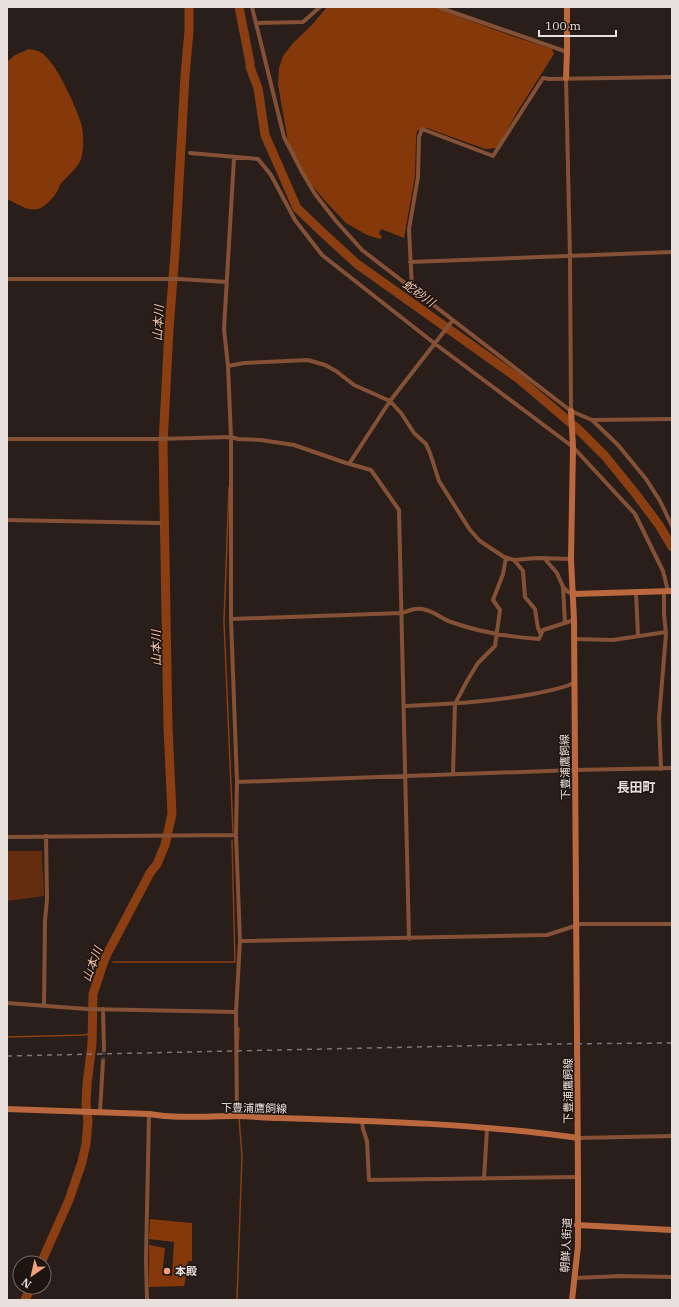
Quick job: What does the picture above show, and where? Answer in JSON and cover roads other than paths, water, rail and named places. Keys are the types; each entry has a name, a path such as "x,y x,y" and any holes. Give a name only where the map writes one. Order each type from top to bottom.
{"main road":[{"path":"566,7 568,52 566,78"},
{"name":"下豊浦鷹飼線","path":"7,1109 149,1114 168,1117 202,1118 237,1116 362,1121 487,1129 578,1138 574,620 571,559 573,447 571,411"},
{"path":"573,594 668,591"},
{"name":"朝鮮人街道","path":"574,1278 578,1246 578,1138"},
{"path":"578,1225 672,1230"},
{"path":"572,1300 574,1278"}],"street":[{"path":"252,7 284,137 315,194 336,221 362,250 571,411 592,420 618,445 646,479 660,501 672,526"},
{"path":"256,23 303,22 320,7"},
{"path":"438,7 568,52"},
{"path":"412,288 410,229 418,177 419,137 422,129 492,156 543,78 549,80 566,78 672,77"},
{"path":"566,78 570,257 571,411"},
{"path":"190,153 258,159 272,175 295,220 322,255 434,343 573,447 635,514 663,571 668,591 664,614 666,632 659,718 661,769"},
{"path":"234,158 224,329 228,366 231,437 231,619 237,782 236,835 240,942 236,1012 237,1116"},
{"path":"410,262 672,252"},
{"path":"7,279 166,279 227,282"},
{"path":"349,464 390,401 453,320"},
{"path":"228,366 244,363 308,360 325,365 336,371 354,385 390,401 401,413 414,433 426,444 440,481 470,530 484,545 506,558 514,560 544,558 571,559"},
{"path":"592,420 672,419"},
{"path":"7,439 156,439 231,437 294,445 371,470 399,510 405,706 405,777 409,939"},
{"path":"7,520 159,523"},
{"path":"453,774 455,704 478,663 495,646 500,610 493,600 503,574 506,558"},
{"path":"544,558 557,573 563,587 565,623"},
{"path":"514,560 523,572 525,597 535,609 538,628 541,634"},
{"path":"563,587 568,592 573,594"},
{"path":"636,592 638,636"},
{"path":"231,619 402,613 416,608 428,610 449,622 476,630 513,637 539,639 543,630 574,620"},
{"path":"574,639 608,640 666,632"},
{"path":"405,706 455,704 513,698 563,688 574,683"},
{"path":"237,782 672,768"},
{"path":"7,837 236,835"},
{"path":"44,1006 45,921 47,899 46,836"},
{"path":"240,942 547,935 577,925 672,924"},
{"path":"7,1003 86,1009 236,1012"},
{"path":"102,1009 104,1050"},
{"path":"97,1112 103,1061"},
{"path":"147,1300 146,1259 149,1114"},
{"path":"362,1121 367,1141 369,1180 578,1177"},
{"path":"484,1179 487,1129"},
{"path":"578,1138 672,1136"},
{"name":"朝鮮人街道","path":"574,1278 621,1276 672,1278"}],"waterway":[{"name":"山本川","path":"45,1255 69,1200 82,1162 86,1144 88,1121 86,1105 92,1044 93,994 105,958 150,873 157,864 165,845 172,814 168,727 163,444 169,329 189,31 189,7"},
{"name":"蛇砂川","path":"239,7 250,67 258,88 265,135 297,208 357,264 519,379 579,430 605,456 635,493 659,525 672,547"},
{"path":"229,487 224,622 233,832"},
{"path":"113,962 235,962 232,840"},
{"name":"山本川","path":"105,958 109,959"},
{"path":"238,1050 239,1028"},
{"path":"7,1037 84,1035 93,1033"},
{"path":"237,1300 242,1156 239,1118"},
{"name":"山本川","path":"25,1300 27,1295"}],"tunnel":[{"path":"103,1061 104,1050"}],"railway":[{"path":"7,1056 550,1044 672,1043"}],"place":[{"name":"本殿","path":"167,1271"}],"district":[{"name":"長田町","path":"636,787"}]}
